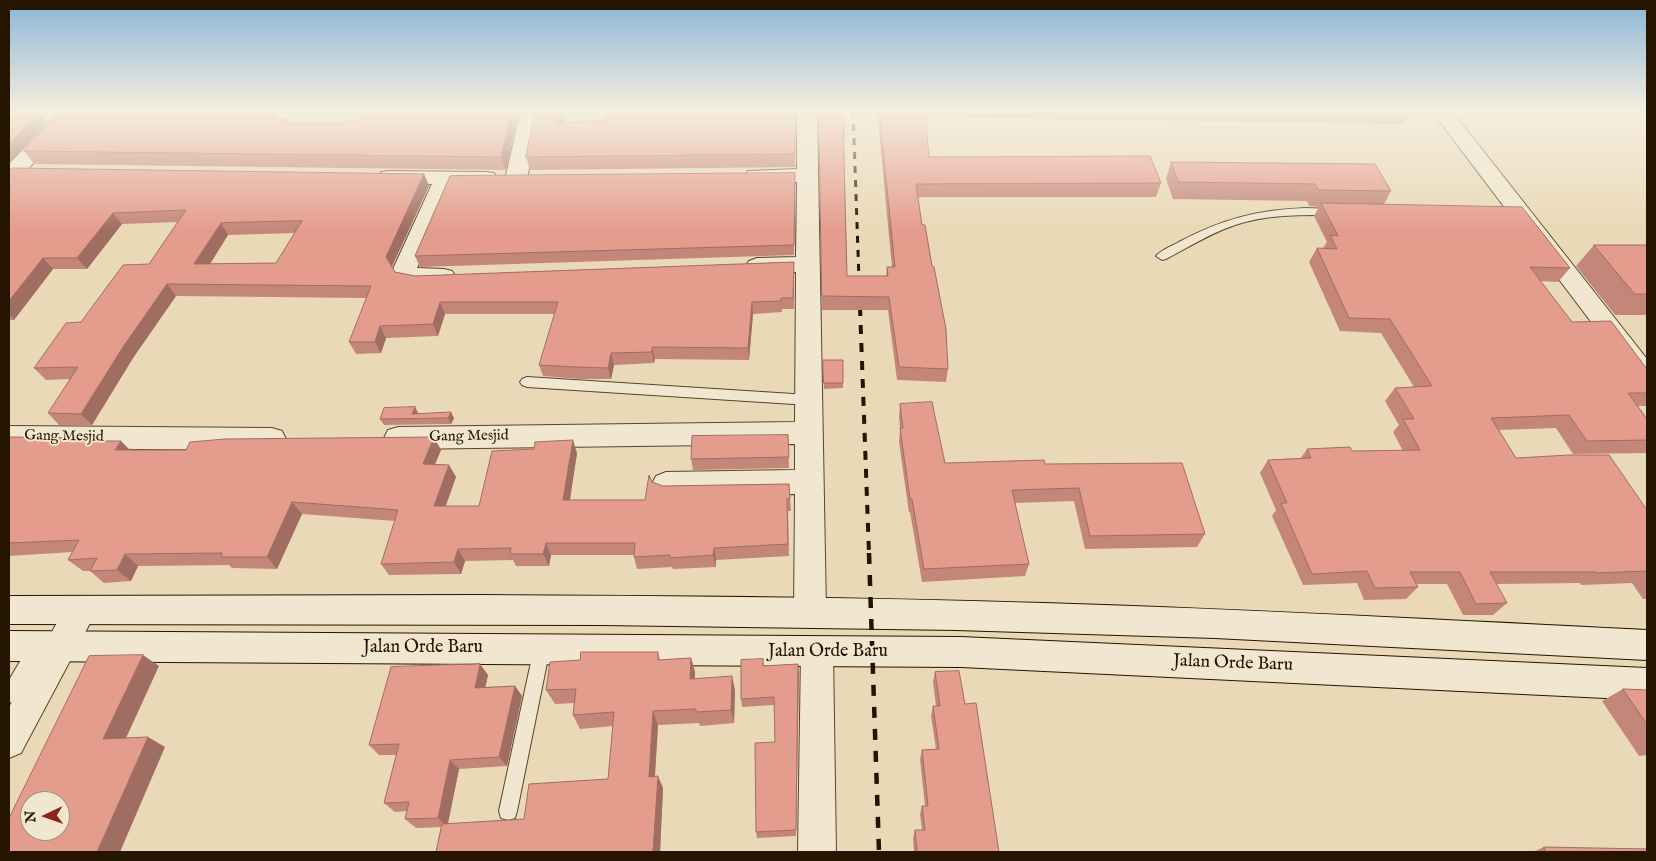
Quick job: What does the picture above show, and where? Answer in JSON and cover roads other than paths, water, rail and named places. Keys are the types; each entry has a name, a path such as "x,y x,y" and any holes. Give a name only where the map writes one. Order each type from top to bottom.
{"street":[{"path":"12,170 32,150"},
{"path":"368,176 525,178 527,150"},
{"path":"808,150 810,612"},
{"path":"1468,150 1513,216 1647,377"},
{"path":"12,170 42,173"},
{"path":"739,176 808,175"},
{"path":"446,177 405,269 406,273 410,276 420,278 470,276"},
{"path":"738,267 808,264"},
{"name":"Gang Mesjid","path":"371,438 809,433"},
{"name":"Gang Mesjid","path":"9,437 301,439"},
{"path":"666,484 809,482"},
{"path":"9,610 810,612 958,615 1647,645"},
{"path":"9,741 36,646 81,610"},
{"path":"1533,639 1553,679"},
{"name":"Jalan Orde Baru","path":"36,646 962,652 1647,684"},
{"path":"817,652 817,852"}],"lane":[{"path":"1162,256 1218,227 1256,217 1294,211 1344,212"},
{"path":"527,382 809,400"},
{"path":"9,695 36,646"},
{"path":"508,811 542,648"}],"railway":[{"path":"854,150 860,308"},
{"path":"860,307 869,554"},
{"path":"869,553 879,852"}]}
